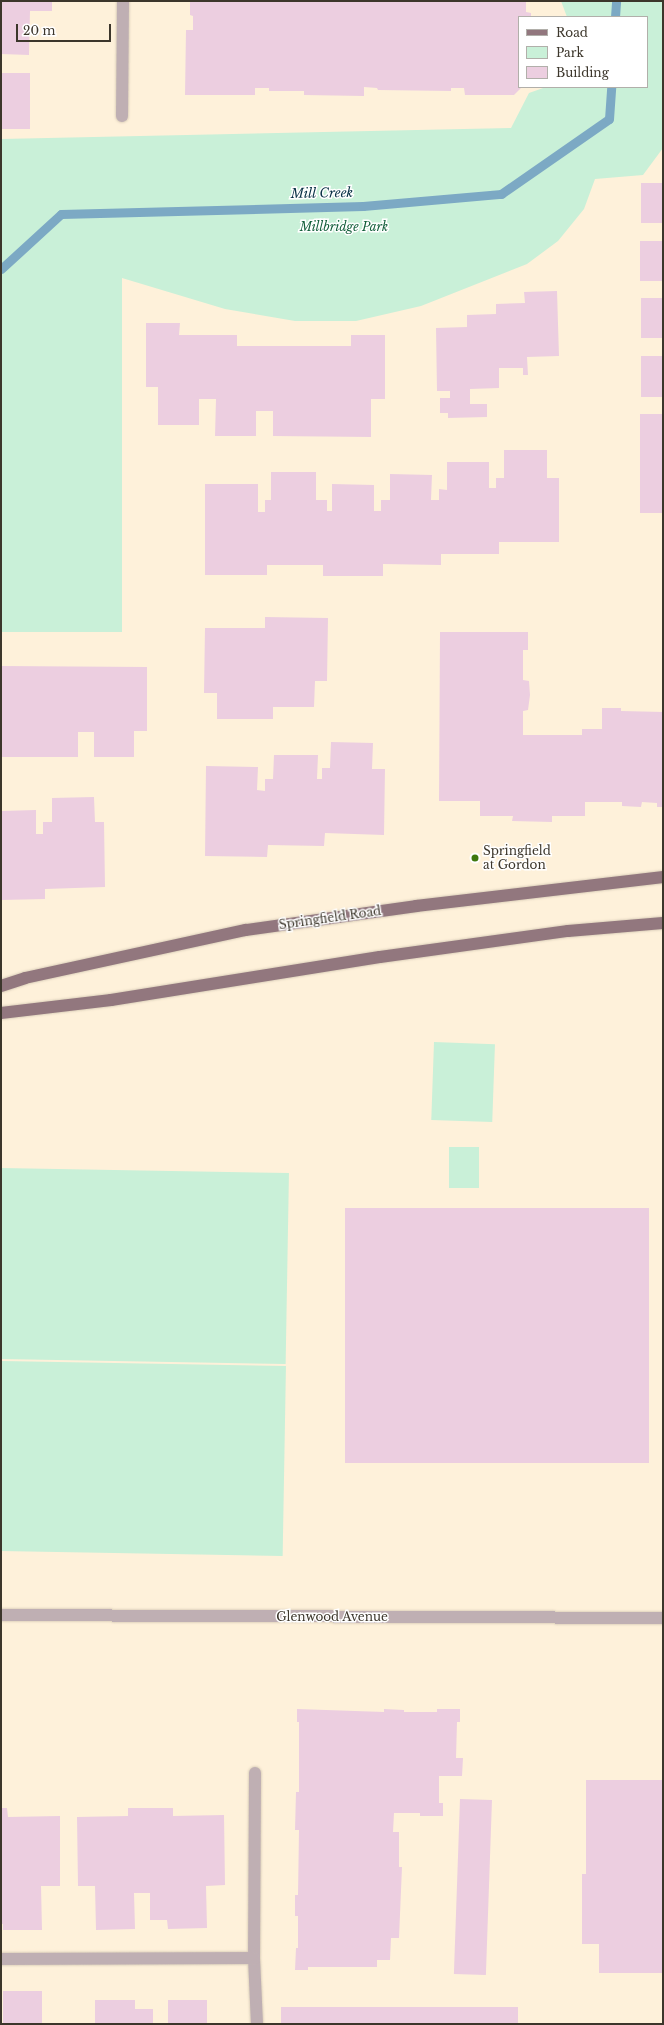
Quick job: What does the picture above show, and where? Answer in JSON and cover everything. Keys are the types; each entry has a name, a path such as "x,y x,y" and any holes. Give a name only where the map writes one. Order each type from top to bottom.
{"main road":[{"name":"Springfield Road","path":"1,986 25,978 246,930 416,906 663,877"},
{"path":"1,1013 111,1000 380,957 568,931 663,923"}],"street":[{"path":"122,116 123,1"},
{"name":"Glenwood Avenue","path":"1,1616 663,1618"},
{"path":"255,1773 254,1958 256,2024"},
{"path":"1,1959 254,1958"}],"green space":[{"name":"Millbridge Park","path":"561,1 663,1 663,148 643,175 595,179 584,209 558,241 527,264 421,306 356,321 295,321 225,309 122,278 122,632 1,632 1,139 511,128 529,93 543,88 648,88 648,16 567,16"},
{"path":"434,1042 495,1044 492,1122 431,1120"},
{"path":"449,1147 479,1147 479,1188 449,1188"},
{"path":"1,1168 289,1173 286,1364 1,1359"},
{"path":"1,1361 286,1366 283,1556 1,1551"}],"building":[{"path":"1,1 52,1 52,11 30,11 29,55 1,54"},
{"path":"190,1 526,1 526,12 531,13 531,16 518,16 518,88 521,88 514,95 465,95 464,88 451,88 451,91 378,90 377,88 364,87 364,96 304,95 304,91 269,91 269,88 255,88 255,95 185,95 186,30 193,30 193,16 190,15"},
{"path":"1,73 30,73 30,129 1,129"},
{"path":"641,183 663,183 663,223 641,223"},
{"path":"640,241 663,241 663,281 640,281"},
{"path":"557,291 559,356 527,357 528,375 523,375 523,368 499,368 499,388 470,389 470,404 487,404 487,417 448,418 448,413 440,413 440,398 450,398 450,391 437,391 436,328 467,327 467,315 496,314 496,304 525,303 524,292"},
{"path":"641,298 663,298 663,338 641,338"},
{"path":"146,323 180,323 179,335 237,335 237,346 351,346 351,335 385,335 385,399 371,399 371,437 273,436 273,411 256,411 256,436 215,436 216,399 199,399 199,425 158,425 158,387 146,387"},
{"path":"641,356 663,356 663,397 641,397"},
{"path":"640,414 663,414 663,513 640,513"},
{"path":"504,450 547,450 547,478 559,478 559,542 499,542 499,554 441,554 441,565 383,564 383,576 323,576 323,565 267,565 267,575 205,575 205,484 258,484 258,512 265,512 265,500 271,500 271,472 316,472 316,500 327,500 327,511 332,511 332,484 374,485 374,511 381,511 381,500 390,500 390,474 432,475 431,500 439,500 439,489 447,490 447,462 489,462 489,488 496,488 496,478 504,478"},
{"path":"265,617 328,618 327,681 315,681 314,707 273,707 273,719 217,719 217,693 204,693 205,628 265,628"},
{"path":"440,632 528,632 528,650 523,650 523,680 529,681 530,695 528,710 523,711 523,735 582,735 582,729 602,729 602,708 621,708 621,711 663,712 663,807 657,807 657,803 642,802 641,807 622,806 622,802 585,802 585,816 552,816 552,822 512,821 513,816 480,816 480,801 439,801"},
{"path":"1,666 147,667 147,731 134,731 134,757 94,757 94,732 78,732 78,757 1,757"},
{"path":"331,742 373,743 372,769 385,769 384,835 325,833 324,846 268,845 267,857 205,856 206,766 258,767 257,790 265,791 265,779 273,779 274,755 318,755 317,779 322,779 322,768 330,768"},
{"path":"94,797 95,822 104,822 105,887 45,889 45,899 1,900 1,811 36,810 36,834 43,834 43,822 52,822 52,798"},
{"path":"345,1208 649,1208 649,1463 345,1463"},
{"path":"297,1709 384,1712 384,1709 404,1710 404,1712 437,1712 437,1709 460,1709 460,1722 457,1722 456,1758 463,1758 462,1776 439,1776 439,1803 443,1803 443,1816 420,1816 420,1813 394,1813 393,1832 399,1832 399,1867 402,1867 399,1938 391,1938 390,1960 377,1960 377,1967 308,1967 308,1970 295,1970 296,1948 298,1948 298,1916 295,1916 295,1895 298,1895 299,1830 295,1830 296,1792 299,1792 299,1722 297,1722"},
{"path":"586,1780 663,1780 663,1973 599,1973 599,1944 582,1944 582,1874 586,1874"},
{"path":"460,1799 492,1800 486,1975 454,1974"},
{"path":"1,1808 7,1808 8,1817 60,1816 60,1886 41,1886 42,1930 3,1930 3,1924 1,1924"},
{"path":"128,1808 173,1808 173,1816 224,1815 225,1885 206,1886 207,1928 168,1929 167,1920 150,1920 150,1893 134,1893 135,1929 96,1930 95,1886 78,1886 77,1817 128,1816"},
{"path":"3,1991 42,1991 42,2024 3,2024"},
{"path":"95,2000 135,2000 135,2009 153,2009 153,2024 95,2024"},
{"path":"168,2000 207,2000 207,2024 168,2024"},
{"path":"281,2007 518,2007 518,2024 281,2024"}],"waterway":[{"name":"Mill Creek","path":"615,16 616,1"},
{"name":"Mill Creek","path":"1,269 61,214 363,206 501,194 609,119 611,88"}],"place":[{"name":"Springfield at Gordon","path":"475,858"}]}
